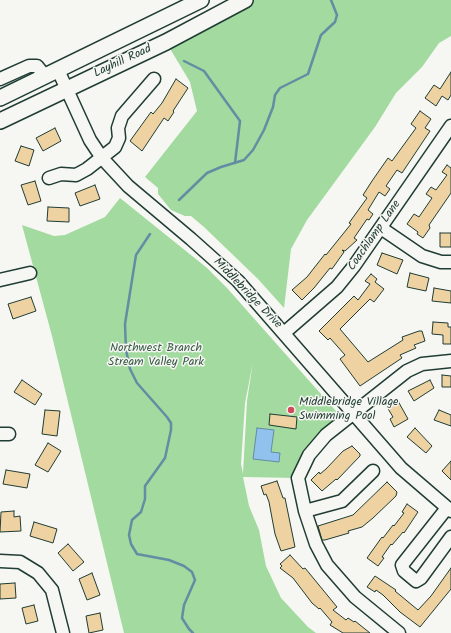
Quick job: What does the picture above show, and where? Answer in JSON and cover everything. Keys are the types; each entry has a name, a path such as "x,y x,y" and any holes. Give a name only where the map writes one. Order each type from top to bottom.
{"main road":[{"name":"Layhill Road","path":"0,98 201,0"},
{"name":"Layhill Road","path":"0,121 166,42 245,0"}],"street":[{"path":"0,79 29,66 37,66 51,73"},
{"name":"Middlebridge Drive","path":"51,73 66,89 90,140 102,158 128,186 192,239 238,281 401,468 449,509"},
{"path":"49,178 61,174 76,175 102,158 115,147 119,138 118,128 122,116 154,79"},
{"name":"Coachlamp Lane","path":"284,333 337,287 381,228 451,126"},
{"path":"381,228 422,256 441,262 451,262"},
{"path":"0,280 30,273"},
{"path":"399,633 355,597 327,565 316,544 305,511 298,478 309,456 326,435 407,371 422,364 451,361"},
{"path":"326,435 348,427 363,426"},
{"path":"305,511 342,501 373,471"},
{"path":"449,509 402,565 404,571 416,581 421,578 451,537"},
{"path":"0,560 20,562 38,573 52,590 63,633"}],"green space":[{"path":"245,0 451,0 451,36 439,43 422,67 396,93 375,127 307,220 291,249 284,308 258,279 204,227 191,216 185,216 171,210 158,194 158,188 145,177 197,111 190,82 166,42"},
{"name":"Northwest Branch Stream Valley Park","path":"120,198 207,268 227,288 343,419 298,478 243,477 249,506 259,530 266,566 281,598 308,627 316,633 124,633 52,336 22,225 54,236 65,235 105,217","holes":["253,362 247,401 243,474 241,464 245,403"]}],"water":[{"path":"257,428 274,430 271,452 280,453 279,462 253,459"}],"building":[{"path":"451,72 451,95 448,100 442,96 436,106 425,98 434,85 440,89"},
{"path":"176,79 188,88 168,121 164,118 142,151 130,141 151,112 153,114 162,103"},
{"path":"420,111 431,119 425,128 430,131 402,173 397,170 386,186 390,189 385,196 379,192 368,210 373,214 369,220 367,219 354,238 357,240 345,251 342,250 344,252 332,269 330,268 302,300 292,290 307,277 351,224 349,223 367,198 363,195 372,181 388,158 392,161 416,128 411,124"},
{"path":"55,128 61,141 43,151 36,138"},
{"path":"21,146 34,150 29,166 15,161"},
{"path":"447,165 451,168 451,193 429,225 430,228 423,238 417,234 418,232 407,224 414,214 419,217 432,198 426,194 431,187 436,190 447,175 442,172"},
{"path":"35,181 41,201 28,205 21,185"},
{"path":"95,185 100,199 80,206 75,193"},
{"path":"48,207 69,208 69,222 47,221"},
{"path":"440,233 451,233 451,247 440,247"},
{"path":"382,253 403,260 397,274 377,265"},
{"path":"410,273 429,278 426,291 407,287"},
{"path":"371,274 377,279 375,282 384,289 374,302 370,299 340,329 368,362 403,340 402,337 422,331 425,341 414,345 416,348 400,355 402,358 360,386 340,359 345,355 330,338 328,340 319,331 354,296 358,300 370,284 365,281"},
{"path":"434,288 451,291 451,303 432,301"},
{"path":"31,297 36,311 13,319 8,304"},
{"path":"433,322 448,323 448,327 451,327 451,344 443,344 443,335 432,334"},
{"path":"442,375 451,376 451,387 442,387"},
{"path":"22,380 42,394 35,405 14,392"},
{"path":"430,380 434,388 414,401 408,391"},
{"path":"398,401 408,419 394,427 390,419 393,417 387,407"},
{"path":"45,410 60,411 57,436 42,434"},
{"path":"439,410 451,415 451,426 434,420"},
{"path":"270,414 297,417 296,429 269,425"},
{"path":"415,428 432,446 426,453 407,437"},
{"path":"48,443 61,451 48,472 35,465"},
{"path":"352,446 360,454 360,456 337,480 336,479 322,491 311,480 319,472 320,474 326,469 343,451"},
{"path":"451,461 451,480 442,471"},
{"path":"6,470 30,474 27,488 3,484"},
{"path":"277,481 283,498 285,498 295,547 281,551 275,534 269,502 266,494 264,495 261,486"},
{"path":"387,482 397,492 396,496 373,518 362,527 348,531 349,533 322,540 318,526 353,515"},
{"path":"407,504 418,512 404,533 403,532 392,545 391,544 378,566 367,558 382,537 383,538 404,513 402,512"},
{"path":"14,511 14,517 20,516 21,531 0,532 1,512"},
{"path":"34,522 57,529 53,543 30,536"},
{"path":"68,544 84,562 73,571 58,553"},
{"path":"290,555 303,569 305,568 337,607 333,610 346,620 348,618 354,622 355,621 370,633 343,633 330,625 332,622 320,608 319,609 312,603 293,578 280,568 282,566 280,564"},
{"path":"451,568 451,589 420,627 400,612 383,595 376,590 375,592 367,587 375,576 396,590 395,591 418,610 431,596"},
{"path":"92,573 100,595 87,600 79,579"},
{"path":"15,583 16,598 0,599 0,584"},
{"path":"34,605 38,621 26,624 22,608"},
{"path":"100,613 103,630 89,633 86,616"}],"waterway":[{"path":"179,200 207,173 244,160 253,150 264,130 273,107 275,95 280,88 308,74 321,35 335,22 337,15 331,0"},
{"path":"184,61 204,71 240,121 235,163"},
{"path":"150,234 136,255 125,324 126,350 130,369 137,383 167,417 171,423 171,430 165,458 145,486 145,499 141,512 132,520 129,535 131,544 137,554 169,560 184,566 192,572 195,580 184,605 182,618 193,633"}],"place":[{"name":"Middlebridge Village Swimming Pool","path":"291,410"}]}
